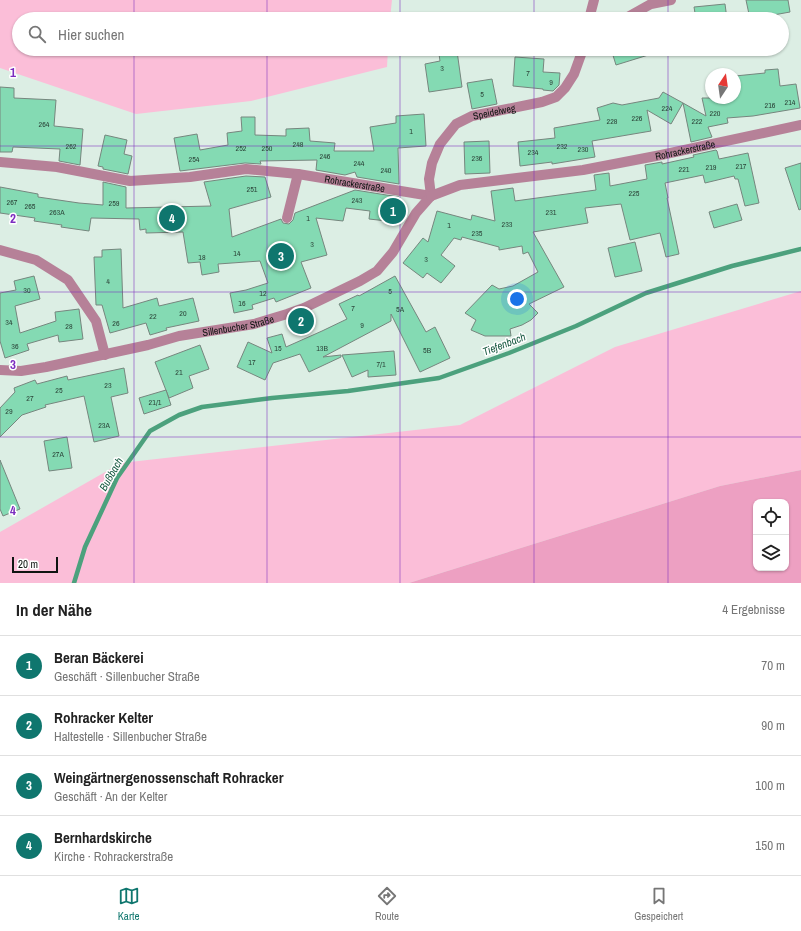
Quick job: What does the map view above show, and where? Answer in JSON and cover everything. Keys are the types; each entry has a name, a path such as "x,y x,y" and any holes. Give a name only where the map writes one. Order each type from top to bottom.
{"street":[{"path":"590,12 594,0"},
{"path":"637,12 651,4 671,0"},
{"name":"Speidelweg","path":"432,196 428,179 432,163 440,144 456,124 472,116 542,102 556,97 565,88 574,74 580,56"},
{"name":"Rohrackerstraße","path":"0,162 57,167 130,180 190,177 246,169 298,174 432,196 460,185 583,170 801,125"},
{"path":"287,218 298,174"},
{"name":"Sillenbucher Straße","path":"0,370 21,371 46,367 105,355 180,336 254,324 287,314 346,288 377,271 393,252 416,213 432,196"},
{"path":"0,250 36,260 68,280 96,321 105,355"}],"shaded area":[{"path":"0,0 392,0 391,12 12,12 12,56 388,56 387,67 251,101 136,114 0,68"},
{"path":"801,291 801,470 720,486 409,583 0,583 0,532 121,463 460,425 615,347"},
{"path":"801,470 801,583 409,583 720,486"}],"building":[{"path":"746,0 788,0 790,12 789,12 749,12"},
{"path":"725,4 726,12 695,12 694,7"},
{"path":"439,56 458,56 462,87 429,92 425,64 440,61"},
{"path":"613,56 645,56 616,65"},
{"path":"515,57 544,59 543,72 560,73 559,85 553,91 513,86"},
{"path":"778,69 780,86 796,84 800,108 753,116 727,118 728,123 708,127 712,137 691,142 683,103 706,116 702,98 705,98 705,104 741,104 741,75 765,73 765,70"},
{"path":"492,79 497,104 472,109 467,83"},
{"path":"0,87 14,88 14,98 56,100 54,126 83,129 80,165 59,161 60,149 13,147 12,152 0,152"},
{"path":"663,92 683,103 671,124 647,110 651,131 592,141 595,157 552,164 552,162 520,166 518,142 555,138 554,128 600,120 597,108 613,103 622,105 659,98"},
{"path":"424,114 426,146 398,148 399,184 357,177 355,172 345,175 316,170 317,160 260,161 261,164 245,163 180,171 174,138 197,134 200,150 228,145 227,133 242,131 241,117 255,117 255,135 286,136 286,129 309,128 310,141 335,143 334,151 374,151 370,127 396,123 396,116"},
{"path":"105,135 127,140 124,154 132,156 128,174 103,169 103,167 98,166"},
{"path":"489,141 490,173 465,174 464,142"},
{"path":"716,150 719,159 748,153 759,203 745,206 738,179 735,179 734,176 705,183 703,175 665,183 679,254 666,257 660,233 630,240 621,204 585,208 588,223 533,232 564,287 529,304 538,313 531,320 510,329 511,336 485,336 471,330 476,320 465,313 492,285 499,289 513,286 538,272 528,252 523,254 522,246 499,250 499,247 462,237 461,240 454,238 441,255 455,266 441,283 427,273 423,278 403,263 423,238 428,242 437,211 471,220 472,215 495,221 491,191 513,188 515,201 596,190 594,175 609,173 610,186 647,179 645,165 662,162 662,164 694,157 693,155"},
{"path":"801,163 801,209 799,210 785,168"},
{"path":"246,176 265,177 271,197 229,209 232,237 281,219 283,223 289,224 293,220 295,213 355,190 399,197 396,222 369,219 370,211 346,208 343,221 316,218 327,255 301,262 311,288 276,302 274,298 252,305 253,309 234,313 230,293 268,283 260,261 218,264 219,272 202,275 200,262 188,263 183,232 146,233 146,229 140,230 139,219 91,218 89,231 34,221 35,218 0,213 0,187 38,194 38,197 103,205 103,182 126,187 126,208 211,206 204,182"},
{"path":"737,204 742,220 714,228 709,212"},
{"path":"635,242 642,271 615,277 608,248"},
{"path":"121,249 123,308 157,298 159,306 193,298 199,321 166,328 167,330 150,335 146,323 110,333 102,305 96,305 94,257 102,257 102,250"},
{"path":"34,276 40,299 15,306 20,333 56,321 55,312 79,309 83,339 59,342 58,335 27,344 29,350 5,358 0,341 0,293 16,290 14,281"},
{"path":"395,276 426,332 435,327 450,358 420,372 391,314 391,321 323,357 341,355 341,357 309,372 300,354 273,363 265,380 237,367 248,342 272,353 267,338 282,334 286,347 322,331 347,319 339,304 358,295 359,296"},
{"path":"200,345 209,369 189,376 193,388 169,398 155,362"},
{"path":"394,351 396,375 368,377 368,370 352,377 342,355"},
{"path":"124,368 128,393 111,397 119,436 94,442 84,396 45,405 46,407 22,415 0,437 0,408 15,392 14,388 35,380 37,384 67,376 68,380"},
{"path":"166,390 171,405 144,414 139,398"},
{"path":"67,437 72,468 49,471 44,441"},
{"path":"0,460 20,509 3,516 0,509"}],"waterway":[{"name":"Tiefenbach","path":"74,583 85,547 117,478 150,431 179,415 202,407 272,398 348,391 439,378 509,353 576,326 646,293 732,266 801,249"}],"place":[{"name":"Beran Bäckerei","path":"393,211"},
{"name":"Bernhardskirche","path":"172,218"},
{"name":"Weingärtnergenossenschaft Rohracker","path":"281,256"},
{"name":"Rohracker Kelter","path":"301,321"}],"water label":[{"name":"Bußbach","path":"111,474"}]}
